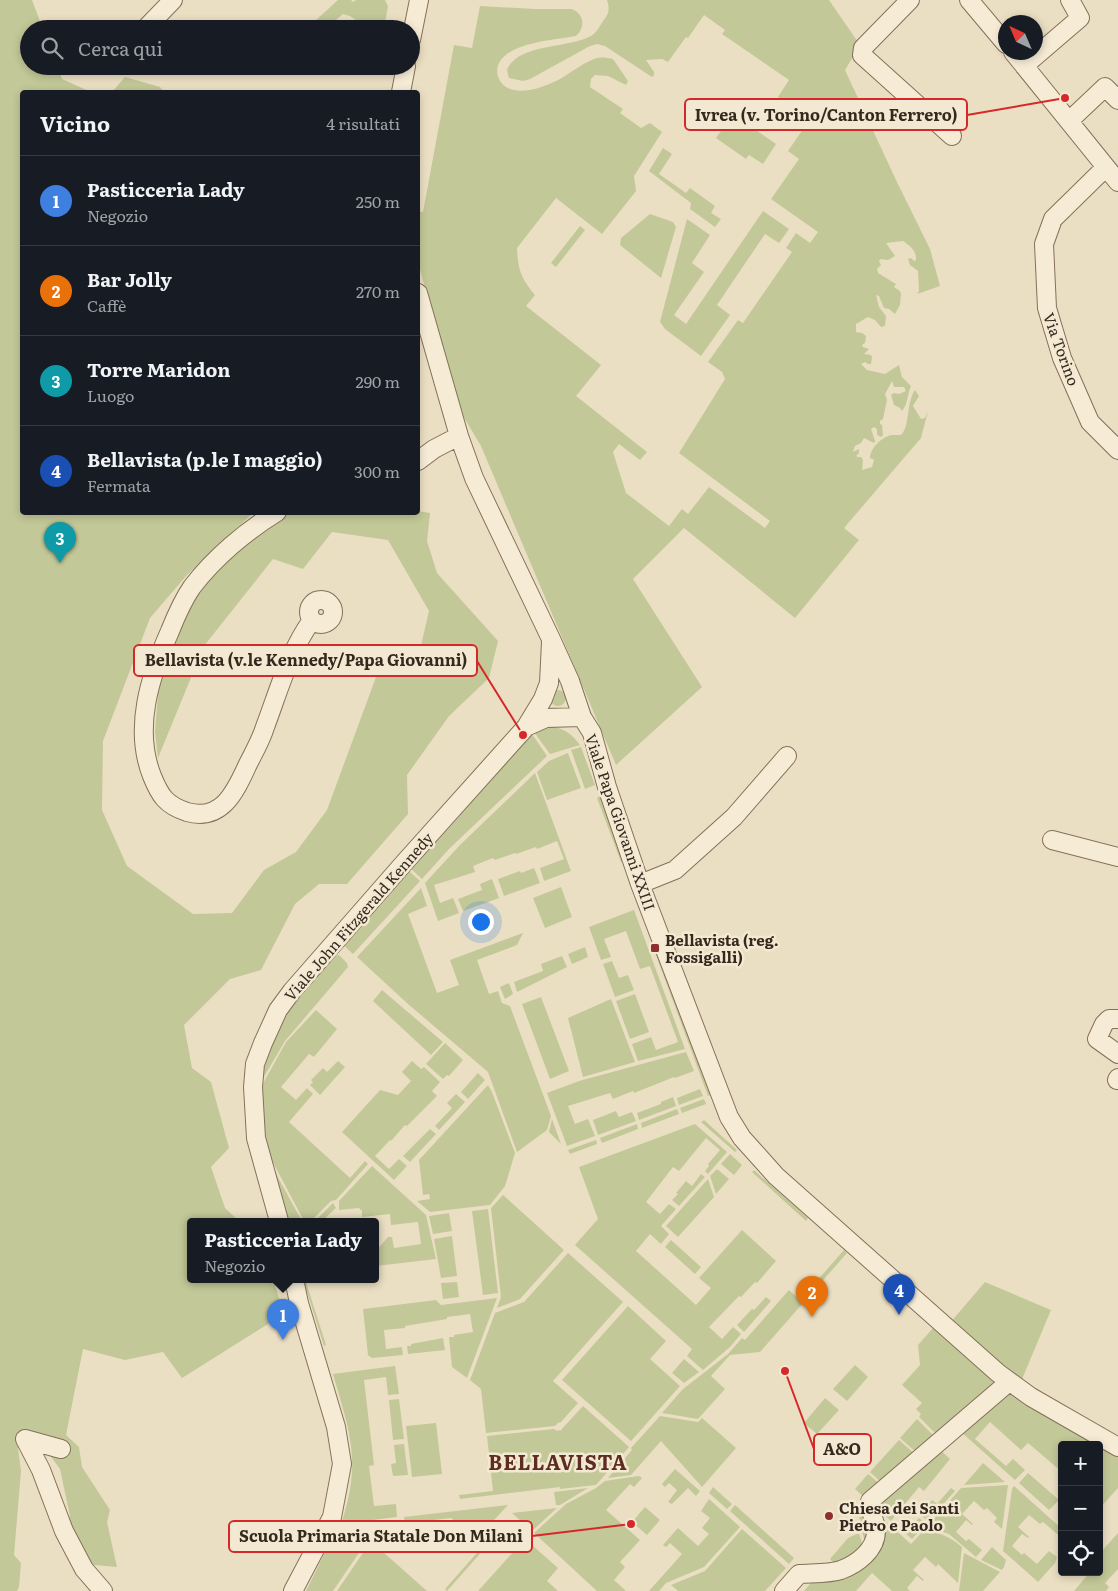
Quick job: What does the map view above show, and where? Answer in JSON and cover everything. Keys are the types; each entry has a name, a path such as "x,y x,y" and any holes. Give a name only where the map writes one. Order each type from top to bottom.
{"street":[{"path":"154,20 173,0"},
{"path":"415,20 419,0"},
{"path":"910,0 863,48 862,55 952,136"},
{"path":"969,0 998,34"},
{"path":"1043,42 1080,18 1070,0"},
{"path":"1019,60 1118,182"},
{"path":"400,90 404,75"},
{"path":"1069,121 1105,87 1118,100"},
{"name":"Via Torino","path":"1106,166 1053,218 1044,244 1047,308 1062,358 1090,422 1118,450"},
{"name":"Viale Papa Giovanni XXIII","path":"420,299 459,436 474,478 551,639 570,681 582,717 595,740 607,787 640,884 729,1117 742,1138 776,1176 1009,1382 1030,1397 1118,1447"},
{"path":"420,460 434,449 459,436"},
{"path":"272,515 255,526 219,558 192,588 177,615 156,661 148,688 143,733 144,748 148,765 159,793 174,808 193,814 211,814 226,803 258,744 281,680 312,620"},
{"name":"Viale John Fitzgerald Kennedy","path":"278,1218 256,1138 253,1087 255,1064 278,1010 292,991 391,877 526,727 543,699 550,683 551,639"},
{"name":"Viale John Fitzgerald Kennedy","path":"526,727 546,718 582,717"},
{"path":"640,884 675,870 734,817 787,756"},
{"path":"1052,840 1118,857"},
{"path":"1118,1019 1109,1019 1104,1024 1097,1039 1118,1054"},
{"path":"293,1591 332,1517 342,1464 336,1427 295,1283"},
{"path":"784,1591 799,1574 840,1570 856,1562 867,1553 873,1543 876,1532 869,1506 870,1501 1009,1382"},
{"path":"61,1449 25,1439 41,1470 64,1531 84,1569 103,1591"}],"green space":[{"path":"0,0 32,0 40,20 20,20 20,75 60,75 62,79 87,90 20,90 20,515 251,515 187,575 150,618 103,741 102,810 127,866 193,914 232,913 264,870 296,852 327,810 376,677 419,654 429,611 388,540 332,532 303,569 273,559 204,646 158,758 155,732 159,680 182,619 207,583 253,535 286,515 420,515 420,511 430,513 427,541 437,573 498,641 489,678 449,716 407,775 408,814 347,884 319,884 295,904 261,970 230,979 184,1025 192,1068 211,1082 229,1148 211,1167 225,1208 236,1218 187,1218 187,1283 274,1283 284,1314 182,1378 163,1352 125,1360 83,1349 66,1435 79,1447 82,1467 110,1510 107,1522 117,1567 83,1564 67,1549 70,1516 60,1469 46,1450 18,1448 21,1471 14,1555 21,1563 19,1587 17,1591 0,1591"},
{"path":"338,0 351,0 353,2 356,0 385,0 388,6 386,20 356,20 343,14 336,20 316,20"},
{"path":"607,0 829,0 860,45 845,70 930,249 940,286 917,294 919,291 918,271 910,265 908,259 916,260 914,251 903,241 886,243 895,256 888,260 881,259 879,261 881,265 877,269 878,273 896,284 894,287 901,294 900,305 895,314 889,309 884,308 879,296 876,295 879,307 886,316 885,326 881,327 875,320 868,317 856,324 856,332 866,336 865,343 862,345 869,349 864,354 871,355 872,357 871,364 865,362 861,364 867,370 885,374 899,365 902,377 911,386 902,411 894,405 891,395 906,391 904,387 894,387 892,381 885,394 887,400 883,419 880,421 883,435 881,437 877,435 877,429 874,427 871,429 874,443 864,438 861,443 855,446 853,452 859,449 859,453 856,456 861,457 863,460 862,470 872,467 874,460 870,458 872,450 878,443 888,436 901,435 904,431 910,401 915,390 919,396 913,406 921,419 925,418 928,411 921,438 844,528 859,540 795,618 684,528 633,579 702,687 616,765 481,446 456,404 420,269 420,211 423,212 454,45 472,48 480,6 572,9 579,14 582,21 581,29 576,36 534,43 513,50 499,63 497,72 500,81 506,87 513,90 529,90 560,79 597,58 613,59 628,81 626,85 608,76 595,75 591,79 590,87 623,109 620,113 641,128 650,123 662,132 634,176 636,191 602,234 556,198 517,248 521,273 526,284 535,295 526,306 601,365 576,396 647,452 640,460 619,444 613,452 626,493 669,526 682,509 688,514 709,487 765,528 770,521 679,453 725,379 722,372 708,362 738,320 743,323 792,252 786,248 796,233 810,243 818,232 771,199 799,159 788,151 810,119 778,97 789,80 722,34 725,30 704,15 668,62 662,59 646,60 654,72 652,77 605,46 597,44 530,79 523,81 509,78 507,70 513,61 521,55 581,40 593,35 608,14"},
{"path":"125,77 160,87 162,90 114,90"},
{"path":"734,112 776,144 763,164 749,155 746,159 716,138"},
{"path":"663,148 672,154 659,174 686,193 690,188 715,206 711,213 721,219 715,227 690,209 691,203 649,171"},
{"path":"763,211 789,229 779,243 765,234 717,305 730,315 701,356 665,329 660,322 687,219 710,235 692,263 704,272 674,315 686,324"},
{"path":"650,214 673,222 676,227 661,278 620,245 621,238"},
{"path":"580,226 585,230 556,267 551,263"},
{"path":"555,690 561,690 566,695 564,704 555,706 550,701 550,695"},
{"path":"550,726 567,732 580,745 550,754 534,732"},
{"path":"532,734 547,756 449,849 422,879 411,869 456,820 522,742"},
{"path":"581,747 595,785 585,789 571,750"},
{"path":"568,753 581,788 547,800 537,772 549,761"},
{"path":"535,773 571,871 544,881 540,868 564,859 557,841 537,849 536,847 495,860 493,858 473,866 475,872 434,885 440,903 453,898 459,913 438,921 425,883 460,845"},
{"path":"600,796 624,861 621,862 597,798"},
{"path":"534,868 540,883 504,896 498,879"},
{"path":"409,871 420,881 353,954 342,944"},
{"path":"492,879 499,898 463,911 458,899 482,890 480,884"},
{"path":"561,887 572,917 545,928 533,898"},
{"path":"421,888 427,906 408,914 437,993 459,985 450,960 523,933 517,945 477,960 489,994 498,991 502,1003 510,1006 551,1116 547,1130 517,1152 488,1072 408,1004 357,957"},
{"path":"634,910 685,1049 638,1061 632,1044 651,1037 656,1050 678,1042 650,966 640,969 626,931 604,939 611,957 601,960 589,927"},
{"path":"656,946 711,1095 708,1096 653,947"},
{"path":"585,947 588,957 572,964 568,954"},
{"path":"339,955 347,963 348,967 285,1041 258,1087 261,1066 267,1048 284,1015 334,956"},
{"path":"562,956 567,967 517,992 514,982 543,971 541,964"},
{"path":"612,961 619,978 628,975 634,990 615,997 603,964"},
{"path":"509,983 513,994 505,999 500,987"},
{"path":"382,990 443,1042 431,1055 373,1001"},
{"path":"635,994 649,1032 630,1039 616,1001"},
{"path":"541,997 569,1071 550,1079 522,1004"},
{"path":"611,999 635,1062 583,1077 568,1018"},
{"path":"316,1010 337,1029 314,1057 309,1054 281,1087 296,1100 307,1088 313,1094 289,1122 350,1178 365,1161 368,1164 336,1200 331,1201 314,1218 302,1218 268,1153 261,1125 260,1089 286,1042"},
{"path":"445,1043 463,1060 449,1076 447,1075 443,1079 426,1064"},
{"path":"686,1052 694,1071 613,1099 610,1093 568,1106 575,1124 588,1119 595,1136 567,1146 547,1093 579,1081"},
{"path":"338,1061 345,1067 320,1095 310,1085 313,1082 311,1080 323,1068 327,1072"},
{"path":"412,1061 421,1069 424,1067 440,1082 432,1091 437,1096 375,1156 389,1169 399,1159 407,1166 394,1180 342,1132 380,1090 398,1095 411,1081 402,1072"},
{"path":"478,1073 485,1080 468,1099 461,1092"},
{"path":"488,1085 515,1153 505,1186 490,1205 430,1212 417,1201 430,1199 429,1194 423,1195 419,1160"},
{"path":"700,1089 703,1096 679,1105 677,1098"},
{"path":"456,1094 465,1102 439,1130 435,1126 452,1108 447,1103"},
{"path":"673,1097 676,1106 639,1120 637,1113 661,1104 661,1102"},
{"path":"704,1099 706,1104 682,1113 680,1108"},
{"path":"677,1109 679,1114 642,1128 641,1123"},
{"path":"616,1111 619,1117 632,1112 636,1121 598,1135 593,1120"},
{"path":"552,1119 561,1144 549,1132"},
{"path":"704,1120 737,1150 735,1152 701,1122"},
{"path":"637,1124 638,1129 602,1143 600,1138"},
{"path":"695,1124 727,1152 708,1174 705,1171 709,1166 708,1164 720,1150 706,1138 679,1171 673,1167 646,1202 660,1214 669,1204 676,1209 661,1226 669,1234 661,1244 650,1234 636,1251 696,1305 711,1288 699,1278 742,1230 776,1261 757,1283 755,1282 741,1297 739,1296 709,1327 722,1339 733,1327 741,1334 730,1347 703,1370 687,1356 692,1349 575,1245 598,1219 579,1167"},
{"path":"430,1129 436,1134 410,1162 403,1156"},
{"path":"596,1140 597,1144 570,1154 568,1150"},
{"path":"265,1154 300,1218 285,1218"},
{"path":"730,1154 742,1165 734,1175 721,1164"},
{"path":"372,1166 426,1215 436,1259 379,1266 379,1248 388,1237 392,1237 394,1248 421,1244 418,1222 391,1225 390,1214 362,1217 362,1211 359,1208 339,1210 339,1201"},
{"path":"717,1169 729,1179 716,1194 710,1176"},
{"path":"754,1170 808,1218 806,1221 752,1172"},
{"path":"701,1174 705,1177 679,1206 672,1200 686,1181 692,1186"},
{"path":"708,1179 714,1197 678,1237 666,1226"},
{"path":"503,1195 564,1250 520,1299 497,1308 501,1297 491,1208"},
{"path":"333,1203 336,1208 325,1218 318,1218"},
{"path":"488,1209 498,1293 483,1295 472,1211"},
{"path":"449,1213 452,1231 433,1234 429,1216"},
{"path":"452,1236 457,1276 441,1278 434,1239"},
{"path":"671,1240 701,1267 695,1274 665,1247"},
{"path":"844,1250 847,1253 760,1352 730,1355 711,1376 725,1389 698,1419 662,1413 683,1389 728,1354 742,1338 745,1340 789,1290 800,1300"},
{"path":"568,1253 623,1302 553,1381 578,1403 555,1426 486,1433 481,1389 470,1380 495,1313 524,1302"},
{"path":"457,1282 459,1297 443,1299 441,1283"},
{"path":"985,1282 1051,1310 1020,1384 949,1324"},
{"path":"304,1283 306,1283 326,1345 324,1346"},
{"path":"766,1297 771,1301 744,1332 737,1325"},
{"path":"497,1298 467,1378 452,1367 449,1337 473,1332 470,1314 405,1326 405,1328 384,1330 386,1349 402,1347 403,1355 372,1358 368,1355 363,1309 436,1300 441,1305"},
{"path":"628,1306 666,1341 650,1359 680,1386 631,1441 562,1380"},
{"path":"933,1328 995,1383 938,1436 919,1417 921,1414 916,1409 922,1403 902,1385 920,1365 918,1345"},
{"path":"443,1338 445,1350 408,1354 407,1346 411,1346 411,1344"},
{"path":"684,1359 699,1372 684,1383 672,1373"},
{"path":"855,1365 868,1377 847,1401 833,1389"},
{"path":"395,1366 399,1394 388,1395 386,1377 364,1380 374,1465 369,1466 374,1506 396,1504 397,1517 341,1524 351,1483 352,1465 349,1431 333,1374"},
{"path":"1006,1392 1096,1441 1058,1441 1058,1469 1028,1443 1021,1450 990,1422 975,1439 1006,1466 1013,1459 1025,1470 1015,1480 960,1431"},
{"path":"825,1398 839,1410 817,1434 804,1423"},
{"path":"399,1399 404,1439 393,1440 389,1400"},
{"path":"583,1406 629,1447 596,1485 560,1489 560,1487 460,1499 459,1495 493,1491 487,1436 554,1429 560,1431"},
{"path":"660,1416 698,1422 702,1418 736,1448 702,1487 661,1441 631,1475 608,1478 632,1450 631,1448"},
{"path":"917,1419 936,1438 918,1454 900,1438"},
{"path":"436,1423 442,1474 412,1477 406,1426"},
{"path":"899,1440 916,1455 883,1484 870,1472"},
{"path":"404,1444 408,1475 393,1476 391,1464 396,1463 394,1445"},
{"path":"1103,1445 1118,1453 1118,1488 1103,1505"},
{"path":"939,1449 950,1459 924,1491 919,1487 891,1521 875,1507"},
{"path":"983,1463 1005,1482 964,1485"},
{"path":"675,1469 700,1491 696,1496 688,1488 672,1504 668,1502 677,1490 669,1483 665,1487 662,1484"},
{"path":"1028,1473 1058,1501 1049,1510 1019,1483"},
{"path":"868,1474 881,1485 866,1499 855,1489"},
{"path":"639,1476 642,1478 634,1487 630,1484 606,1510 640,1540 620,1562 625,1567 614,1580 626,1591 597,1591 534,1533 566,1504 605,1481"},
{"path":"1008,1485 1002,1529 994,1522 997,1518 987,1508 984,1510 974,1501 962,1514 973,1524 966,1520 956,1532 966,1541 969,1539 982,1550 976,1557 949,1534 927,1527 961,1488"},
{"path":"1014,1486 1058,1525 1058,1535 1043,1522 1040,1524 1029,1515 1018,1527 1029,1537 1022,1534 1012,1546 1022,1555 1024,1553 1037,1564 1049,1551 1057,1557 1055,1563 1038,1582 1003,1551"},
{"path":"713,1487 732,1504 727,1509 709,1493"},
{"path":"588,1488 560,1505 556,1505 554,1492"},
{"path":"951,1488 955,1491 928,1521 921,1515 932,1500 937,1504"},
{"path":"709,1499 740,1527 704,1567 666,1583 659,1591 649,1591 682,1554 670,1543 666,1547 663,1545 678,1528 698,1546 709,1534 702,1528 710,1518 701,1511"},
{"path":"508,1505 484,1531 486,1547 447,1591 445,1589 483,1546 451,1518 409,1523 405,1527 404,1517"},
{"path":"735,1505 794,1558 789,1564 730,1511"},
{"path":"645,1507 660,1520 647,1535 632,1522"},
{"path":"557,1508 532,1531 512,1513"},
{"path":"856,1511 866,1513 871,1523 867,1547 861,1529 864,1527"},
{"path":"875,1512 911,1544 925,1529 945,1536 962,1547 958,1583 938,1564 936,1567 925,1557 913,1570 924,1580 917,1576 907,1588 910,1591 892,1591 872,1573 856,1591 804,1591 816,1577 859,1566"},
{"path":"919,1518 926,1524 912,1539 905,1533"},
{"path":"400,1520 401,1532 383,1552 427,1591 337,1591 384,1522"},
{"path":"380,1522 333,1591 306,1591 337,1528"},
{"path":"742,1529 786,1568 765,1591 678,1591 671,1585 705,1571"},
{"path":"859,1533 864,1550 839,1568 830,1559 848,1538"},
{"path":"1118,1533 1118,1569 1105,1583 1109,1587 1106,1591 1074,1591 1087,1576 1103,1576 1103,1550"},
{"path":"525,1539 558,1568 547,1581 558,1591 478,1591"},
{"path":"992,1547 1006,1560 1002,1570 981,1560"},
{"path":"964,1553 1000,1572 983,1591 959,1591"}],"place":[{"name":"Ivrea (v. Torino/Canton Ferrero)","path":"1065,98"},
{"name":"Torre Maridon","path":"60,563"},
{"name":"Bellavista (v.le Kennedy/Papa Giovanni)","path":"523,735"},
{"name":"Bellavista (reg. Fossigalli)","path":"655,948"},
{"name":"Bellavista (p.le I maggio)","path":"899,1315"},
{"name":"Bar Jolly","path":"812,1317"},
{"name":"Pasticceria Lady","path":"283,1340"},
{"name":"A&O","path":"785,1371"},
{"name":"Chiesa dei Santi Pietro e Paolo","path":"829,1516"},
{"name":"Scuola Primaria Statale Don Milani","path":"631,1524"}],"district":[{"name":"BELLAVISTA","path":"558,1461"}]}
